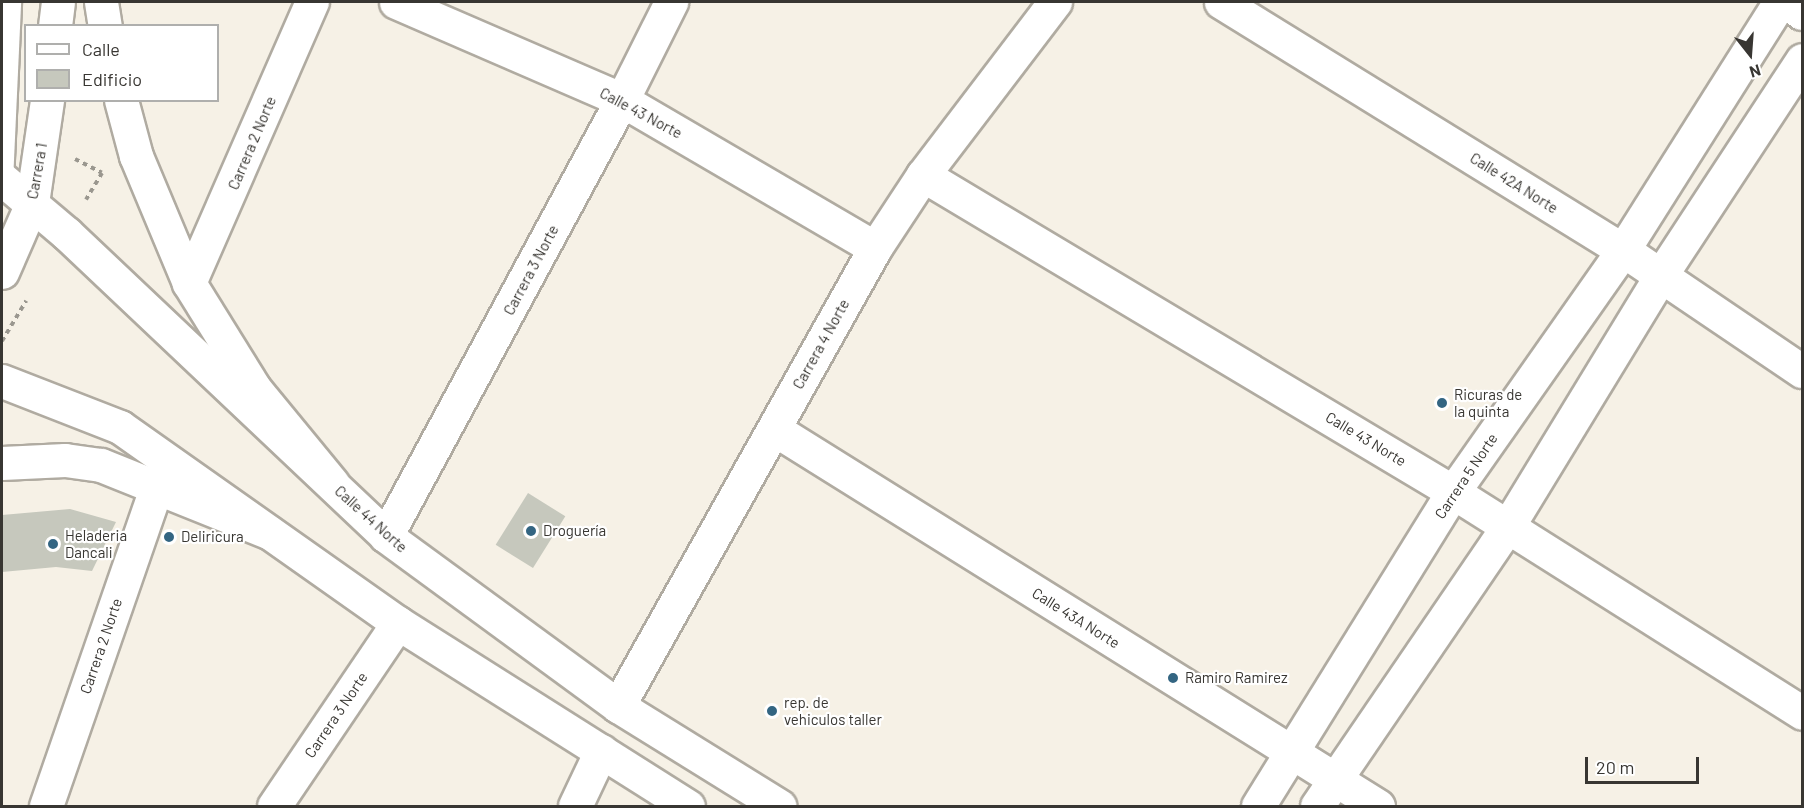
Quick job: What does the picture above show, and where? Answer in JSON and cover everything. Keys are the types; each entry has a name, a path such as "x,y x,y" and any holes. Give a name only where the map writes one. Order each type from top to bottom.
{"street":[{"path":"56,24 58,2"},
{"path":"101,2 105,24"},
{"name":"Carrera 2 Norte","path":"189,283 312,2"},
{"name":"Calle 43 Norte","path":"396,2 622,100 876,248"},
{"name":"Carrera 3 Norte","path":"386,536 622,100 671,2"},
{"name":"Carrera 4 Norte","path":"618,706 876,248 923,175 1055,2"},
{"name":"Calle 42A Norte","path":"1221,2 1623,250 1803,371"},
{"name":"Carrera 5 Norte","path":"1258,807 1293,754 1453,492 1623,250 1780,2"},
{"path":"1786,2 1803,13"},
{"path":"1326,794 1508,526 1661,275 1803,60"},
{"name":"Carrera 1","path":"2,272 32,202 47,102"},
{"path":"122,102 136,156 189,283 254,388 332,483"},
{"name":"Calle 43 Norte","path":"923,175 1453,492 1803,713"},
{"name":"Calle 44 Norte","path":"2,180 32,202 386,536 618,706 779,807"},
{"path":"2,381 120,427 398,623 688,807"},
{"name":"Calle 43A Norte","path":"774,429 1293,754 1326,794 1378,807"},
{"path":"2,463 64,460 101,465 268,532"},
{"name":"Carrera 2 Norte","path":"46,807 157,486"},
{"name":"Carrera 3 Norte","path":"274,807 398,623"},
{"path":"577,806 601,751"}],"lane":[{"path":"2,180 10,2"}],"path":[{"path":"71,157 102,173 86,200"}],"building":[{"name":"Droguería","path":"528,493 565,516 533,568 496,545"},
{"name":"Heladeria Dancali","path":"70,509 116,522 92,571 56,567 2,572 2,515"}],"place":[{"name":"Ricuras de la quinta","path":"1442,403"},
{"name":"Droguería","path":"531,531"},
{"name":"Deliricura","path":"169,537"},
{"name":"Heladeria Dancali","path":"53,544"},
{"name":"Ramiro Ramirez","path":"1173,678"},
{"name":"rep. de vehiculos taller","path":"772,711"}]}
